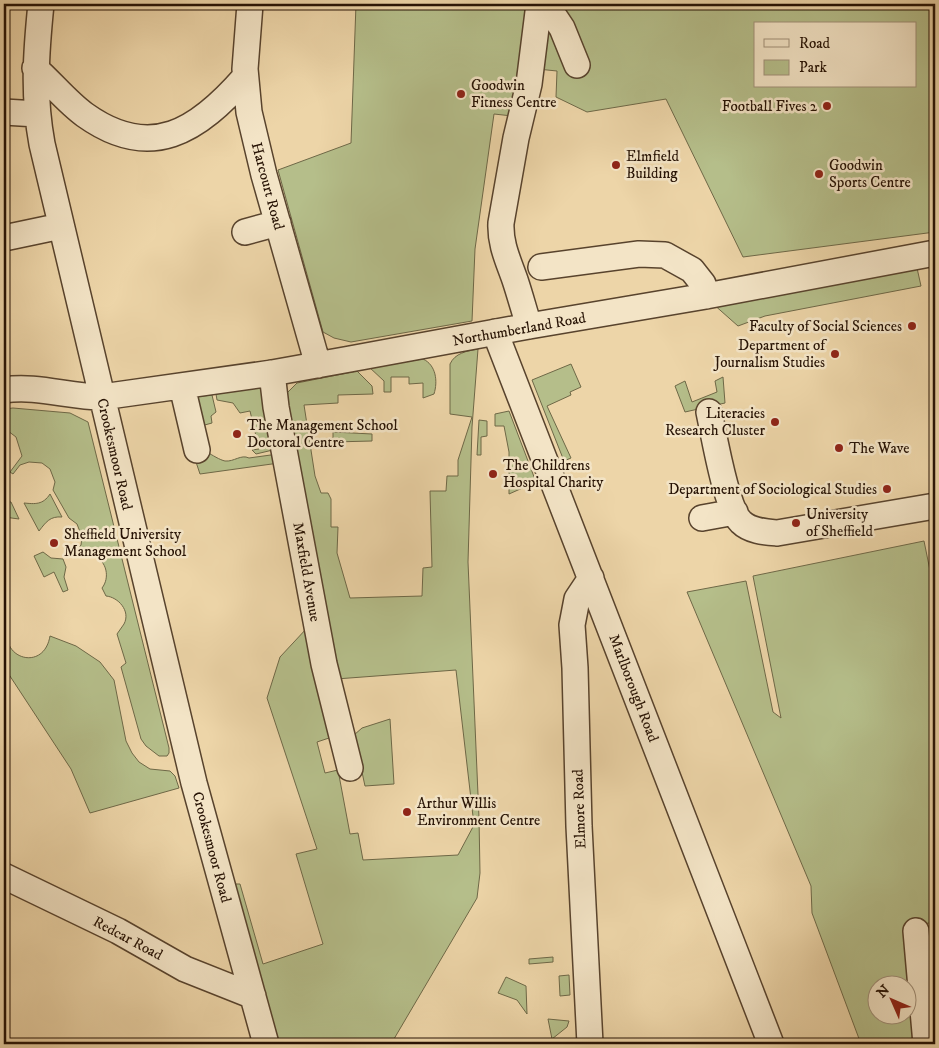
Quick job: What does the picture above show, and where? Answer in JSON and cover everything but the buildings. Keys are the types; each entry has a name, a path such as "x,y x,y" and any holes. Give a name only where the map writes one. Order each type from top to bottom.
{"street":[{"name":"Crookesmoor Road","path":"41,4 35,68 37,114 61,226 192,775 266,1044"},
{"name":"Harcourt Road","path":"250,4 245,77 251,121 318,365"},
{"path":"529,326 516,282 504,251 500,233 516,138 529,84 539,4"},
{"path":"546,4 562,28 577,65"},
{"path":"35,68 83,114 100,125 119,133 141,138 172,134 198,121 224,100 245,77"},
{"path":"4,112 37,114"},
{"path":"245,232 278,223"},
{"path":"4,238 61,226"},
{"name":"Northumberland Road","path":"4,390 34,389 90,397 272,373 706,296 935,253"},
{"path":"541,267 639,254 665,255 692,270 703,284 706,296"},
{"name":"Marlborough Road","path":"496,332 771,1044"},
{"name":"Maxfield Avenue","path":"272,373 278,416 324,664 350,768"},
{"path":"182,386 197,450"},
{"path":"709,412 729,500 740,522 760,532 777,533 935,506"},
{"path":"702,518 735,512"},
{"name":"Elmore Road","path":"587,1042 572,625 577,599 591,578"},
{"name":"Redcar Road","path":"4,876 118,931 185,969 253,996"},
{"path":"916,931 926,1044"}],"green space":[{"name":"Goodwin Sports Centre","path":"356,4 935,4 935,232 743,257 666,99 587,112 556,97 557,71 518,67 512,116 494,114 475,249 472,321 351,342 334,338 323,332 278,170 351,143"},
{"path":"917,268 921,286 765,316 738,326 712,303"},
{"path":"478,349 472,427 468,562 479,818 480,873 477,898 391,1044 279,1044 235,884 240,884 263,964 323,944 296,854 317,849 267,698 280,657 307,628 329,738 317,742 325,773 338,770 350,834 358,833 363,860 458,855 474,825 456,670 336,679 284,400 287,393 297,383 357,371 372,386 373,394 338,395 338,403 304,405 315,476 321,493 328,493 331,499 331,527 338,527 337,553 350,598 422,596 423,568 432,567 430,491 446,491 447,476 458,476 458,460 472,417 450,414 450,364 458,355"},
{"path":"423,359 431,365 435,374 436,384 434,394 423,398 423,383 409,384 409,377 391,377 391,392 384,392 384,381 369,367"},
{"path":"571,364 581,387 570,392 571,395 547,406 571,458 564,461 532,380"},
{"path":"723,377 725,403 685,412 675,386 685,381 692,402 717,392 715,381"},
{"path":"258,387 263,388 277,449 256,454 252,450 259,449 250,411 240,413 233,403 217,400 216,394"},
{"path":"212,395 216,412 211,416 212,423 201,426 194,397"},
{"path":"13,408 70,413 88,422 169,748 167,756 159,756 146,746 141,739 121,667 126,663 117,634 124,624 126,614 119,602 106,596 102,588 106,579 106,570 102,562 94,556 81,554 78,549 81,545 82,537 77,524 69,518 53,490 55,482 50,469 42,463 29,462 20,465 13,474 10,472 22,456 16,437 4,428 4,409"},
{"path":"509,411 536,482 509,494 509,452 504,426 495,426 495,414"},
{"path":"479,420 487,421 487,436 481,437 481,455 477,455"},
{"path":"333,432 372,434 372,441 333,442"},
{"path":"207,452 225,461 243,457 249,458 278,454 279,463 200,474 194,456"},
{"path":"50,494 62,517 46,522 39,531 24,503 42,502"},
{"path":"4,501 11,502 19,519 4,517"},
{"path":"924,541 935,595 934,922 909,927 913,976 866,976 866,1026 916,1026 916,1018 918,1044 861,1044 812,913 811,886 687,592 746,581 773,712 781,718 753,576"},
{"path":"43,552 51,558 63,559 66,567 64,577 68,590 63,592 54,572 44,577 34,556"},
{"path":"4,620 8,628 7,639 10,647 16,654 32,657 40,654 46,647 50,636 76,646 100,662 114,680 126,741 132,753 139,762 150,769 170,771 175,776 179,788 90,813 71,769 4,667"},
{"path":"390,719 394,784 365,786 354,735 362,728"},
{"path":"553,957 553,962 529,964 529,959"},
{"path":"569,975 570,995 560,996 559,976"},
{"path":"506,977 526,986 527,1014 517,1000 498,993"},
{"path":"548,1019 569,1021 567,1027 552,1039"}],"place":[{"name":"Goodwin Fitness Centre","path":"461,94"},
{"name":"Football Fives 2","path":"827,106"},
{"name":"Elmfield Building","path":"616,165"},
{"name":"Goodwin Sports Centre","path":"819,174"},
{"name":"Faculty of Social Sciences","path":"912,326"},
{"name":"Department of Journalism Studies","path":"835,354"},
{"name":"Literacies Research Cluster","path":"775,422"},
{"name":"The Management School Doctoral Centre","path":"237,434"},
{"name":"The Wave","path":"839,448"},
{"name":"The Childrens Hospital Charity","path":"493,474"},
{"name":"Department of Sociological Studies","path":"887,489"},
{"name":"University of Sheffield","path":"796,523"},
{"name":"Sheffield University Management School","path":"54,543"},
{"name":"Arthur Willis Environment Centre","path":"407,812"}]}
